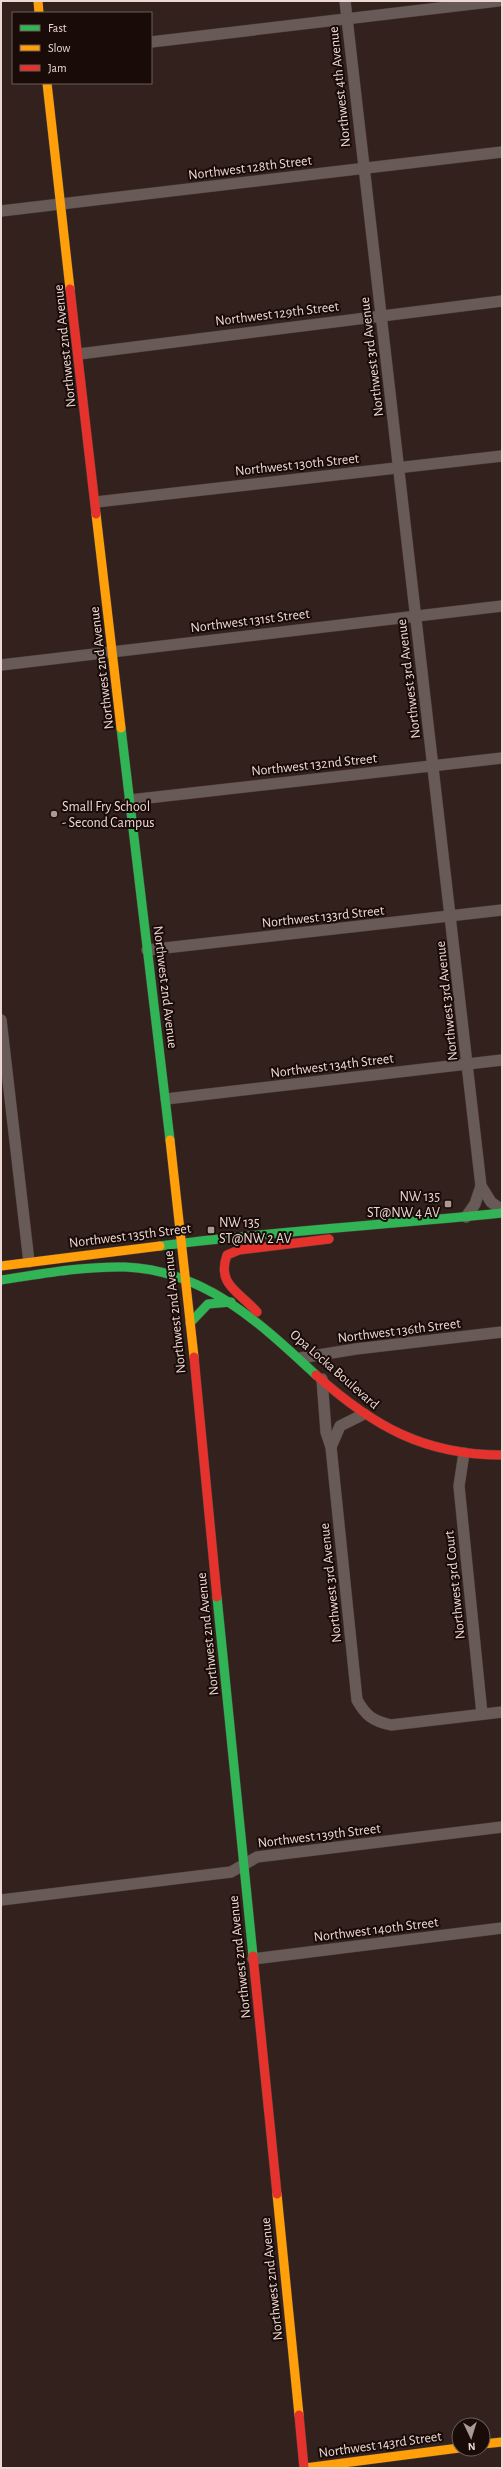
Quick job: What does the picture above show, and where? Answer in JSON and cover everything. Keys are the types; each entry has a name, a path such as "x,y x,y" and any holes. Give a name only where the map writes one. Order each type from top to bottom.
{"street":[{"path":"38,1 39,12"},
{"name":"Northwest 4th Avenue","path":"345,1 362,169"},
{"path":"152,42 498,1"},
{"name":"Northwest 2nd Avenue","path":"48,84 147,950 166,1099 180,1242 186,1280 304,2468"},
{"name":"Northwest 128th Street","path":"1,211 502,152"},
{"name":"Northwest 3rd Avenue","path":"362,169 382,315 400,468 433,766 452,916 481,1186 475,1204 466,1217"},
{"name":"Northwest 129th Street","path":"79,354 502,301"},
{"name":"Northwest 130th Street","path":"96,502 502,456"},
{"name":"Northwest 131st Street","path":"1,665 502,606"},
{"name":"Northwest 132nd Street","path":"130,800 502,758"},
{"name":"Northwest 133rd Street","path":"147,950 502,910"},
{"path":"1,1020 29,1262"},
{"name":"Northwest 134th Street","path":"166,1099 502,1060"},
{"name":"Northwest 3rd Avenue","path":"481,1186 491,1202 502,1210"},
{"name":"Northwest 135th Street","path":"1,1266 235,1236 364,1227 502,1213"},
{"path":"271,1331 254,1308 225,1280 222,1269 227,1255 239,1250 332,1238 364,1227"},
{"path":"101,1268 122,1260 182,1252"},
{"name":"Northwest 135th Street","path":"1,1280 101,1268 152,1270 186,1280"},
{"name":"Opa Locka Boulevard","path":"186,1280 231,1302 271,1331 322,1379 364,1414 412,1440 464,1453 502,1455"},
{"path":"190,1322 208,1304 231,1302"},
{"name":"Northwest 136th Street","path":"300,1358 356,1349 502,1332"},
{"name":"Northwest 3rd Avenue","path":"322,1379 326,1432 331,1446 356,1700 365,1715 375,1722 390,1725 482,1714"},
{"name":"Northwest 3rd Avenue","path":"331,1446 340,1426 364,1414"},
{"name":"Northwest 3rd Court","path":"464,1453 459,1486 482,1714"},
{"path":"482,1714 502,1712"},
{"name":"Northwest 139th Street","path":"1,1900 231,1872 243,1863 257,1857 502,1827"},
{"name":"Northwest 140th Street","path":"253,1959 502,1928"},
{"path":"491,2443 502,2442"},
{"name":"Northwest 143rd Street","path":"304,2468 451,2449"}],"traffic: fast":[{"path":"121,728 170,1140"},
{"path":"160,1246 245,1236 502,1213"},
{"path":"1,1280 63,1271 109,1267 154,1270 181,1278 206,1289 230,1303 274,1337 316,1375"},
{"path":"190,1323 208,1304 231,1302"},
{"path":"217,1597 253,1956"}],"traffic: slow":[{"path":"38,1 39,12"},
{"path":"47,84 70,289"},
{"path":"96,514 121,728"},
{"path":"170,1140 194,1357"},
{"path":"1,1266 160,1246"},
{"path":"277,2194 299,2415"},
{"path":"491,2443 502,2442"},
{"path":"305,2468 451,2449"}],"traffic: jam":[{"path":"70,289 96,514"},
{"path":"257,1312 227,1281 224,1265 227,1255 239,1250 329,1239"},
{"path":"194,1357 217,1597"},
{"path":"316,1375 358,1409 379,1423 401,1434 448,1450 474,1454 502,1455"},
{"path":"253,1956 277,2194"},
{"path":"299,2415 304,2468"}],"place":[{"name":"Small Fry School - Second Campus","path":"54,814"},
{"name":"NW 135 ST@NW 4 AV","path":"448,1204"},
{"name":"NW 135 ST@NW 2 AV","path":"211,1230"}]}
